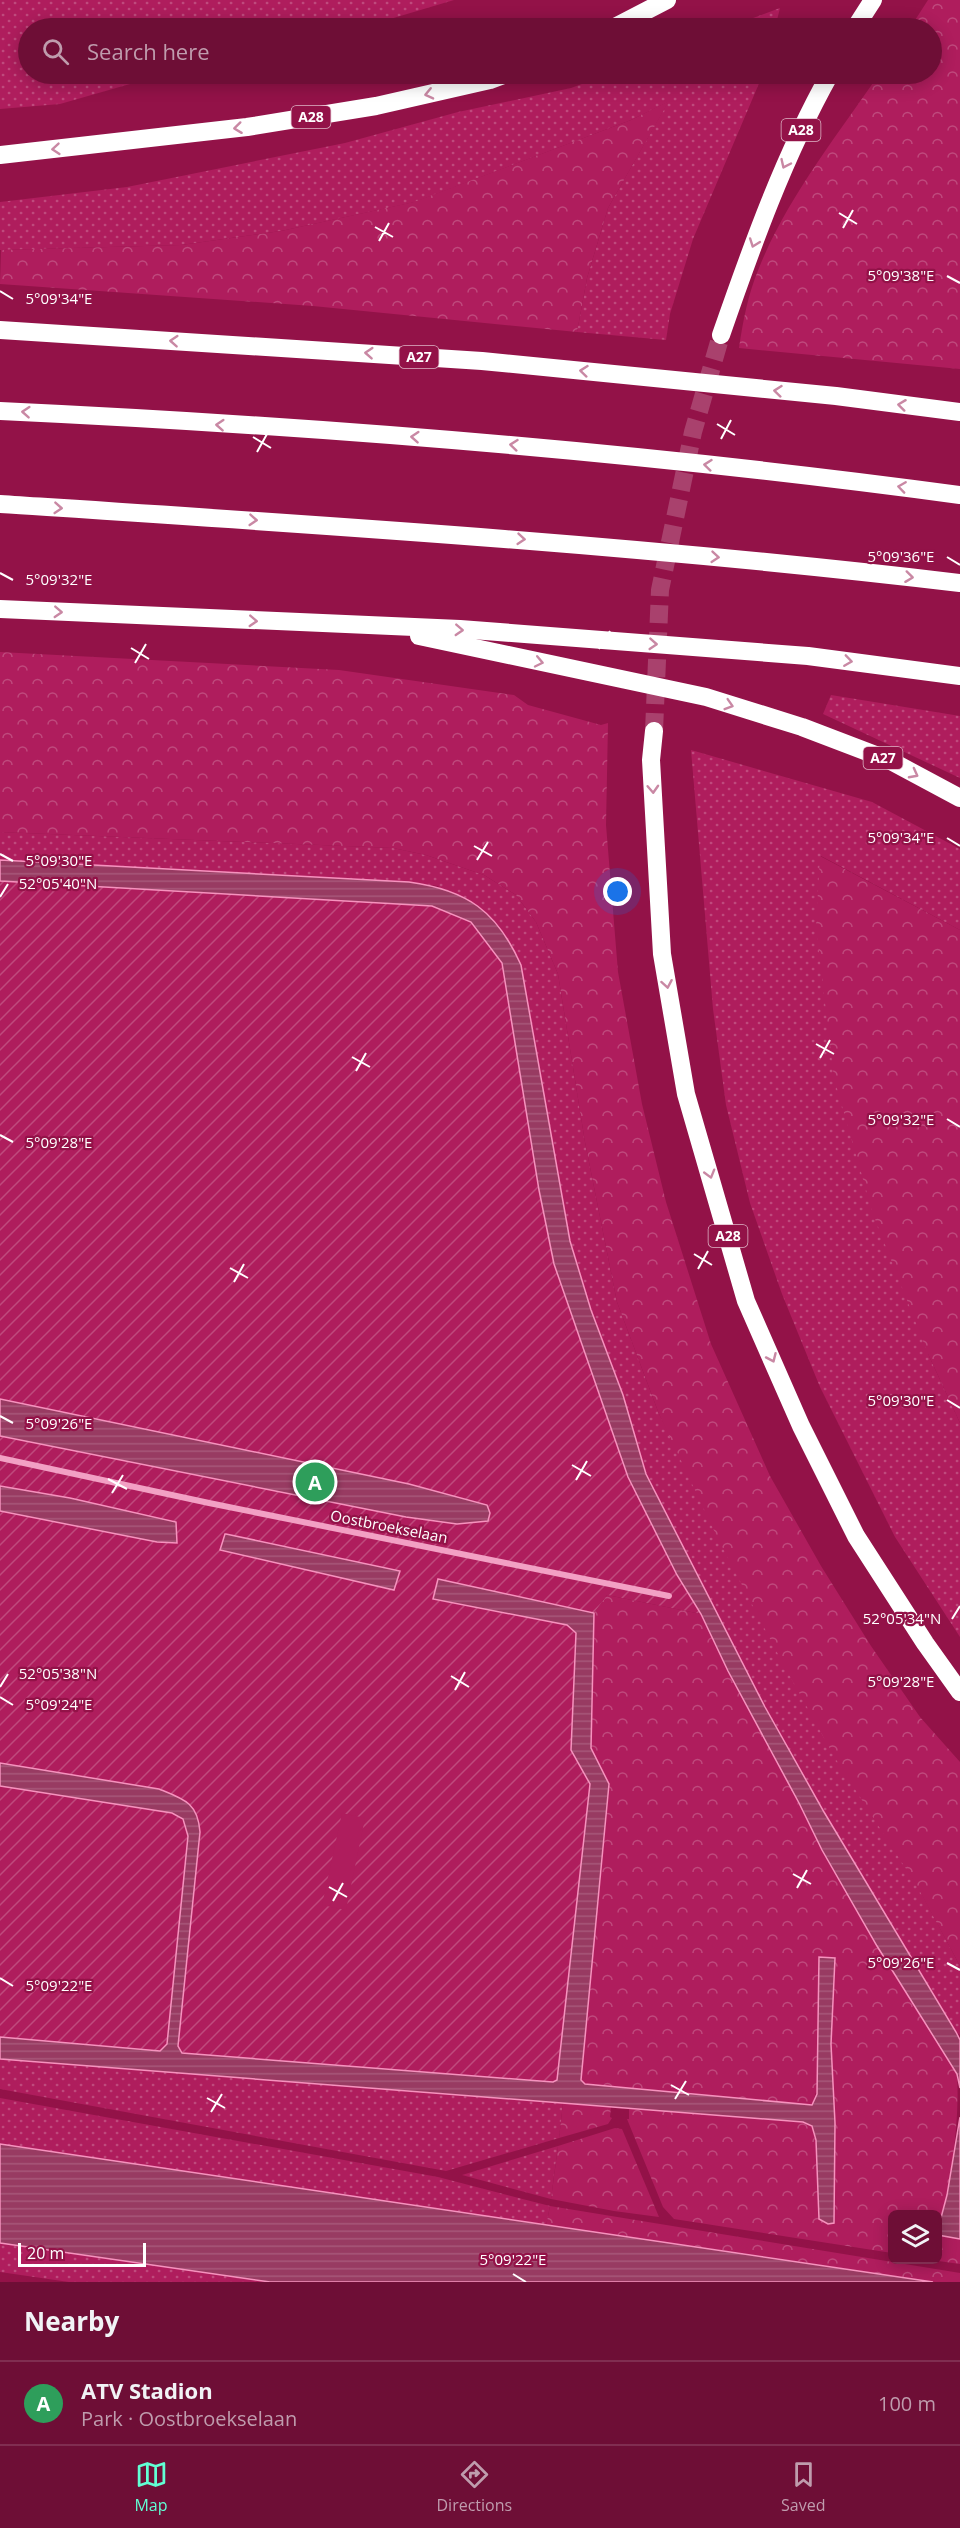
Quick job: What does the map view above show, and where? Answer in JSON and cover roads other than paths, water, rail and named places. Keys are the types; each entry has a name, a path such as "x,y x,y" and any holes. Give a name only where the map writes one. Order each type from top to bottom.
{"highway":[{"path":"632,18 667,0"},
{"path":"861,18 873,0"},
{"name":"A28","path":"0,155 247,127 376,106 472,84"},
{"name":"A28","path":"721,335 774,188 812,105 824,84"},
{"name":"A27","path":"0,330 482,361 836,396 960,412"},
{"path":"0,411 473,440 821,476 960,495"},
{"path":"0,504 463,534 813,566 960,583"},
{"name":"A27","path":"0,609 459,629 808,656 960,676"},
{"name":"A27","path":"380,627 706,697 802,728 880,757 960,798"},
{"name":"A28","path":"654,731 651,760 662,954 686,1094 747,1300 801,1426 856,1536 925,1643 960,1692"}],"street":[{"name":"Oostbroekselaan","path":"0,1458 209,1503 669,1596"}],"tunnel":[{"path":"654,731 660,590 693,432 721,335"}],"place":[{"name":"ATV Stadion","path":"315,1482"}]}
